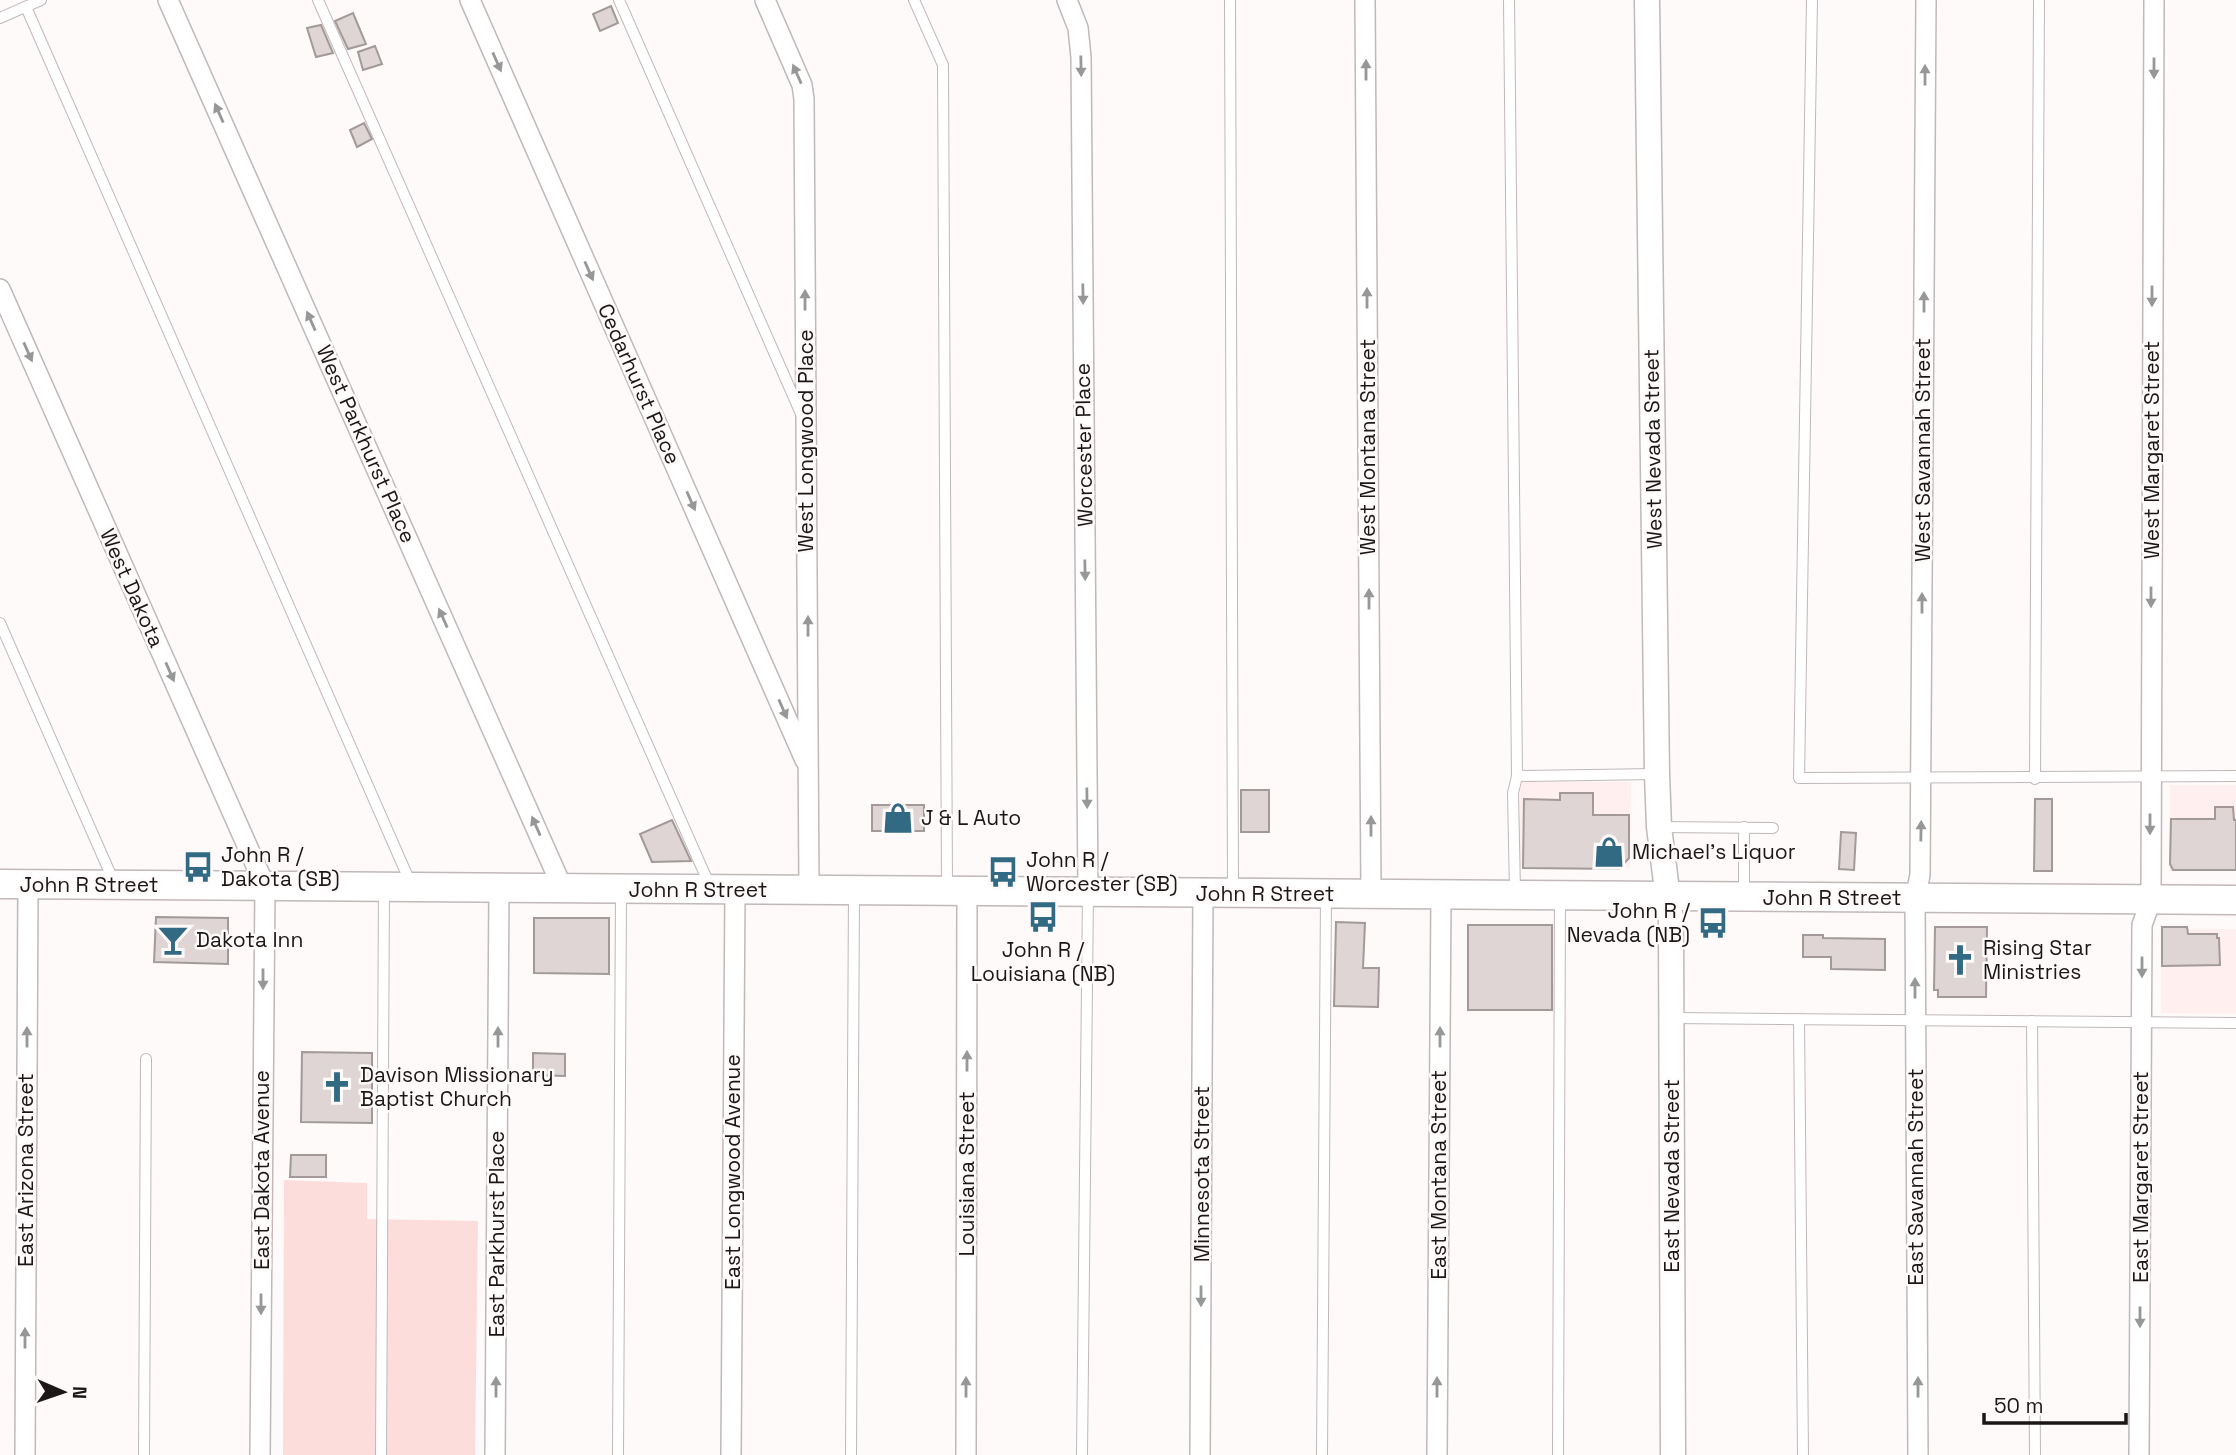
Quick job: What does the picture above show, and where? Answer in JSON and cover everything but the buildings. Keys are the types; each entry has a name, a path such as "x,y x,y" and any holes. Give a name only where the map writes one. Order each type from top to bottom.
{"main road":[{"name":"John R Street","path":"0,884 2236,900"}],"street":[{"name":"West Parkhurst Place","path":"168,0 564,888"},
{"name":"Cedarhurst Place","path":"470,0 809,767"},
{"name":"West Longwood Place","path":"765,0 802,85 804,99 809,890"},
{"name":"Worcester Place","path":"1067,0 1078,28 1081,57 1088,892"},
{"name":"West Montana Street","path":"1365,0 1371,894"},
{"name":"West Nevada Street","path":"1647,0 1657,774 1659,827 1669,897"},
{"name":"West Savannah Street","path":"1915,899 1920,875 1926,0"},
{"name":"West Margaret Street","path":"2151,900 2154,0"},
{"name":"West Dakota","path":"0,289 265,886"},
{"name":"East Arizona Street","path":"25,1455 28,884"},
{"name":"East Dakota Avenue","path":"260,1455 265,886"},
{"name":"East Parkhurst Place","path":"495,1455 499,888"},
{"name":"East Longwood Avenue","path":"723,890 731,1455"},
{"name":"Louisiana Street","path":"957,892 966,1455"},
{"name":"Minnesota Street","path":"1200,1455 1203,893"},
{"name":"East Montana Street","path":"1437,1455 1441,895"},
{"name":"East Nevada Street","path":"1669,897 1673,1455"},
{"name":"East Savannah Street","path":"1915,899 1918,1455"},
{"name":"East Margaret Street","path":"2139,1455 2142,925 2151,900"}],"lane":[{"path":"0,18 41,0"},
{"path":"318,0 723,890"},
{"path":"620,0 806,427"},
{"path":"914,0 943,65 957,892"},
{"path":"1230,0 1233,894"},
{"path":"1509,0 1517,776 1513,793 1516,896"},
{"path":"1812,0 1799,778 2236,776"},
{"path":"2035,779 2039,0"},
{"path":"26,7 412,887"},
{"path":"0,624 115,885"},
{"path":"1517,776 1657,774"},
{"path":"1659,827 1773,828"},
{"path":"1744,827 1744,897"},
{"path":"381,1455 384,887"},
{"path":"618,1455 621,889"},
{"path":"851,1455 855,891"},
{"path":"1082,1455 1088,892"},
{"path":"1322,1455 1326,894"},
{"path":"1558,1455 1560,896"},
{"path":"1671,1018 2236,1023"},
{"path":"1798,1019 1803,1455"},
{"path":"2032,1021 2035,1455"},
{"path":"144,1455 146,1059"}],"shaded area":[{"path":"1520,781 1631,782 1630,868 1519,866"},
{"path":"2170,785 2236,785 2236,871 2169,871"},
{"path":"2161,929 2236,929 2236,1014 2161,1013"},
{"path":"284,1180 367,1183 367,1219 478,1221 475,1455 283,1455"}],"place":[{"name":"J & L Auto","path":"898,818"},
{"name":"Michael's Liquor","path":"1609,852"},
{"name":"John R / Dakota (SB)","path":"198,867"},
{"name":"John R / Worcester (SB)","path":"1003,872"},
{"name":"John R / Louisiana (NB)","path":"1043,917"},
{"name":"John R / Nevada (NB)","path":"1713,923"},
{"name":"Dakota Inn","path":"173,940"},
{"name":"Rising Star Ministries","path":"1960,960"},
{"name":"Davison Missionary Baptist Church","path":"337,1087"}]}
